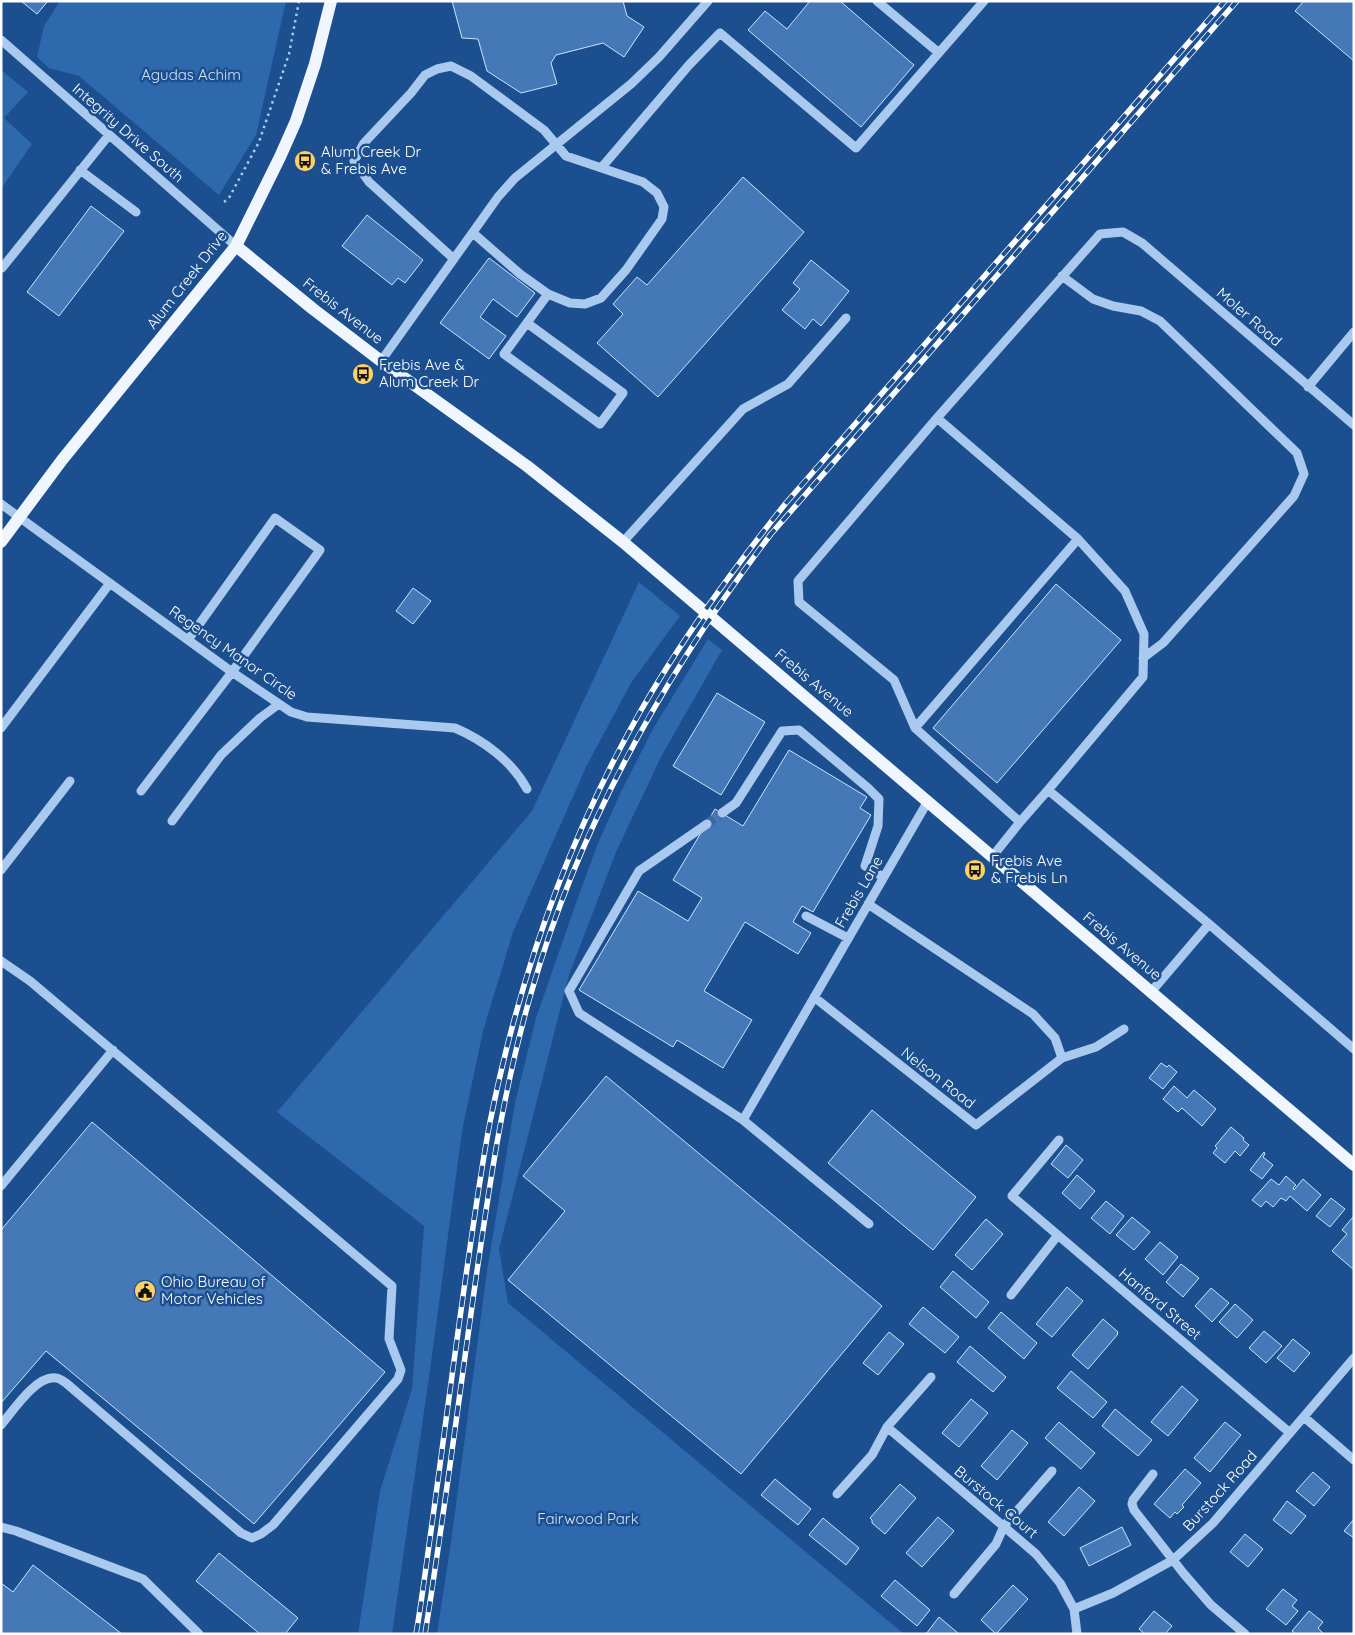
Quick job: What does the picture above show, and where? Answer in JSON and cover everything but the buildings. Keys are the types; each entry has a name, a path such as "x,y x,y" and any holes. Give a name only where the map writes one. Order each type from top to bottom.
{"main road":[{"name":"Alum Creek Drive","path":"1,542 88,428 236,246 296,121 315,64 331,1"},
{"name":"Frebis Avenue","path":"236,246 381,362 527,466 623,542 1354,1165"}],"street":[{"path":"381,362 509,184 631,84 659,57 708,1"},
{"path":"877,1 939,53"},
{"path":"602,167 689,65 720,33 856,148 984,1"},
{"name":"Integrity Drive South","path":"1,40 236,246"},
{"path":"454,260 369,182 354,161 364,143 411,93 425,74 437,68 451,66 471,76 544,130 566,156 643,182 657,193 664,207 662,219 626,270 601,298 586,304 570,303 548,294 520,274 473,233"},
{"path":"2,268 109,135"},
{"path":"80,170 136,212"},
{"name":"Moler Road","path":"1062,276 1100,234 1123,232 1142,243 1354,426"},
{"path":"1020,822 915,728 894,680 798,602 798,581 937,418 1062,276 1093,299 1113,306 1141,311 1160,321 1297,453 1304,474 1294,496 1163,643 1143,658"},
{"path":"527,323 623,393 600,424 504,354 548,294"},
{"path":"623,542 743,409 788,384 846,318"},
{"path":"1308,386 1354,332"},
{"path":"937,418 1078,539 1125,590 1144,634 1143,677 992,857"},
{"name":"Regency Manor Circle","path":"1,504 232,672 291,712 307,717 455,728 474,736 490,749 522,779 527,789"},
{"path":"141,791 232,672 320,550 275,518 188,640"},
{"path":"915,728 1078,539"},
{"path":"1,728 110,583"},
{"path":"172,821 221,755 260,718 279,704"},
{"path":"722,813 736,803 782,731 799,730 879,799 878,826 864,866 883,877"},
{"path":"1,870 70,781"},
{"path":"1048,790 1209,924 1354,1049"},
{"name":"Frebis Lane","path":"744,1120 928,801"},
{"path":"707,824 639,871 569,991 579,1013 744,1120 868,1224"},
{"path":"868,904 1032,1014 1055,1038 1062,1058"},
{"path":"806,916 848,938"},
{"path":"1151,992 1209,924"},
{"path":"1,961 30,981 392,1286 389,1339 401,1370 398,1379 273,1524 261,1534 252,1538 241,1532 66,1383 56,1378 42,1379 1,1424"},
{"name":"Nelson Road","path":"814,997 976,1125 1062,1058 1096,1048 1124,1029"},
{"path":"1,1186 113,1050"},
{"name":"Hanford Street","path":"1058,1140 1012,1196 1290,1433"},
{"path":"1011,1295 1058,1235"},
{"name":"Burstock Road","path":"1074,1609 1113,1594 1172,1560 1212,1523 1354,1358"},
{"path":"837,1494 872,1455 887,1426 930,1377"},
{"path":"1304,1417 1354,1460"},
{"name":"Burstock Court","path":"887,1426 1036,1554 1060,1583 1074,1609"},
{"path":"954,1594 996,1544 1004,1526 1052,1471"},
{"path":"1154,1474 1136,1494 1132,1504 1139,1517 1172,1560 1211,1605 1245,1634"},
{"path":"1,1527 16,1530 143,1579 199,1634"},
{"path":"1074,1609 1077,1634"}],"path":[{"path":"224,202 259,142 289,54 300,1"}],"green space":[{"name":"Agudas Achim","path":"60,1 286,1 256,135 219,195 79,76 49,68 37,57 44,26"},
{"path":"1,70 28,92 4,118 32,144 1,189"},
{"path":"639,582 680,616 631,683 586,767 513,932 483,1031 462,1131 392,1634 358,1634 380,1491 412,1389 424,1226 277,1112 532,811"},
{"name":"Fairwood Park","path":"708,639 722,650 662,755 616,852 569,975 499,1249 508,1303 904,1634 437,1634 487,1271 515,1103 536,1018 598,843 621,792 654,727"}],"tunnel":[{"path":"707,824 722,813"}],"railway":[{"path":"416,1634 484,1154 502,1068 515,1015 548,911 568,860 614,760 656,685 691,631 747,553 786,503 1225,1"},
{"path":"425,1634 487,1205 513,1061 532,990 552,928 575,868 601,809 630,751 662,695 696,640 771,534 1237,1"}],"place":[{"name":"Alum Creek Dr & Frebis Ave","path":"305,161"},
{"name":"Frebis Ave & Alum Creek Dr","path":"363,374"},
{"name":"Frebis Ave & Frebis Ln","path":"975,870"},
{"name":"Ohio Bureau of Motor Vehicles","path":"145,1291"}]}
